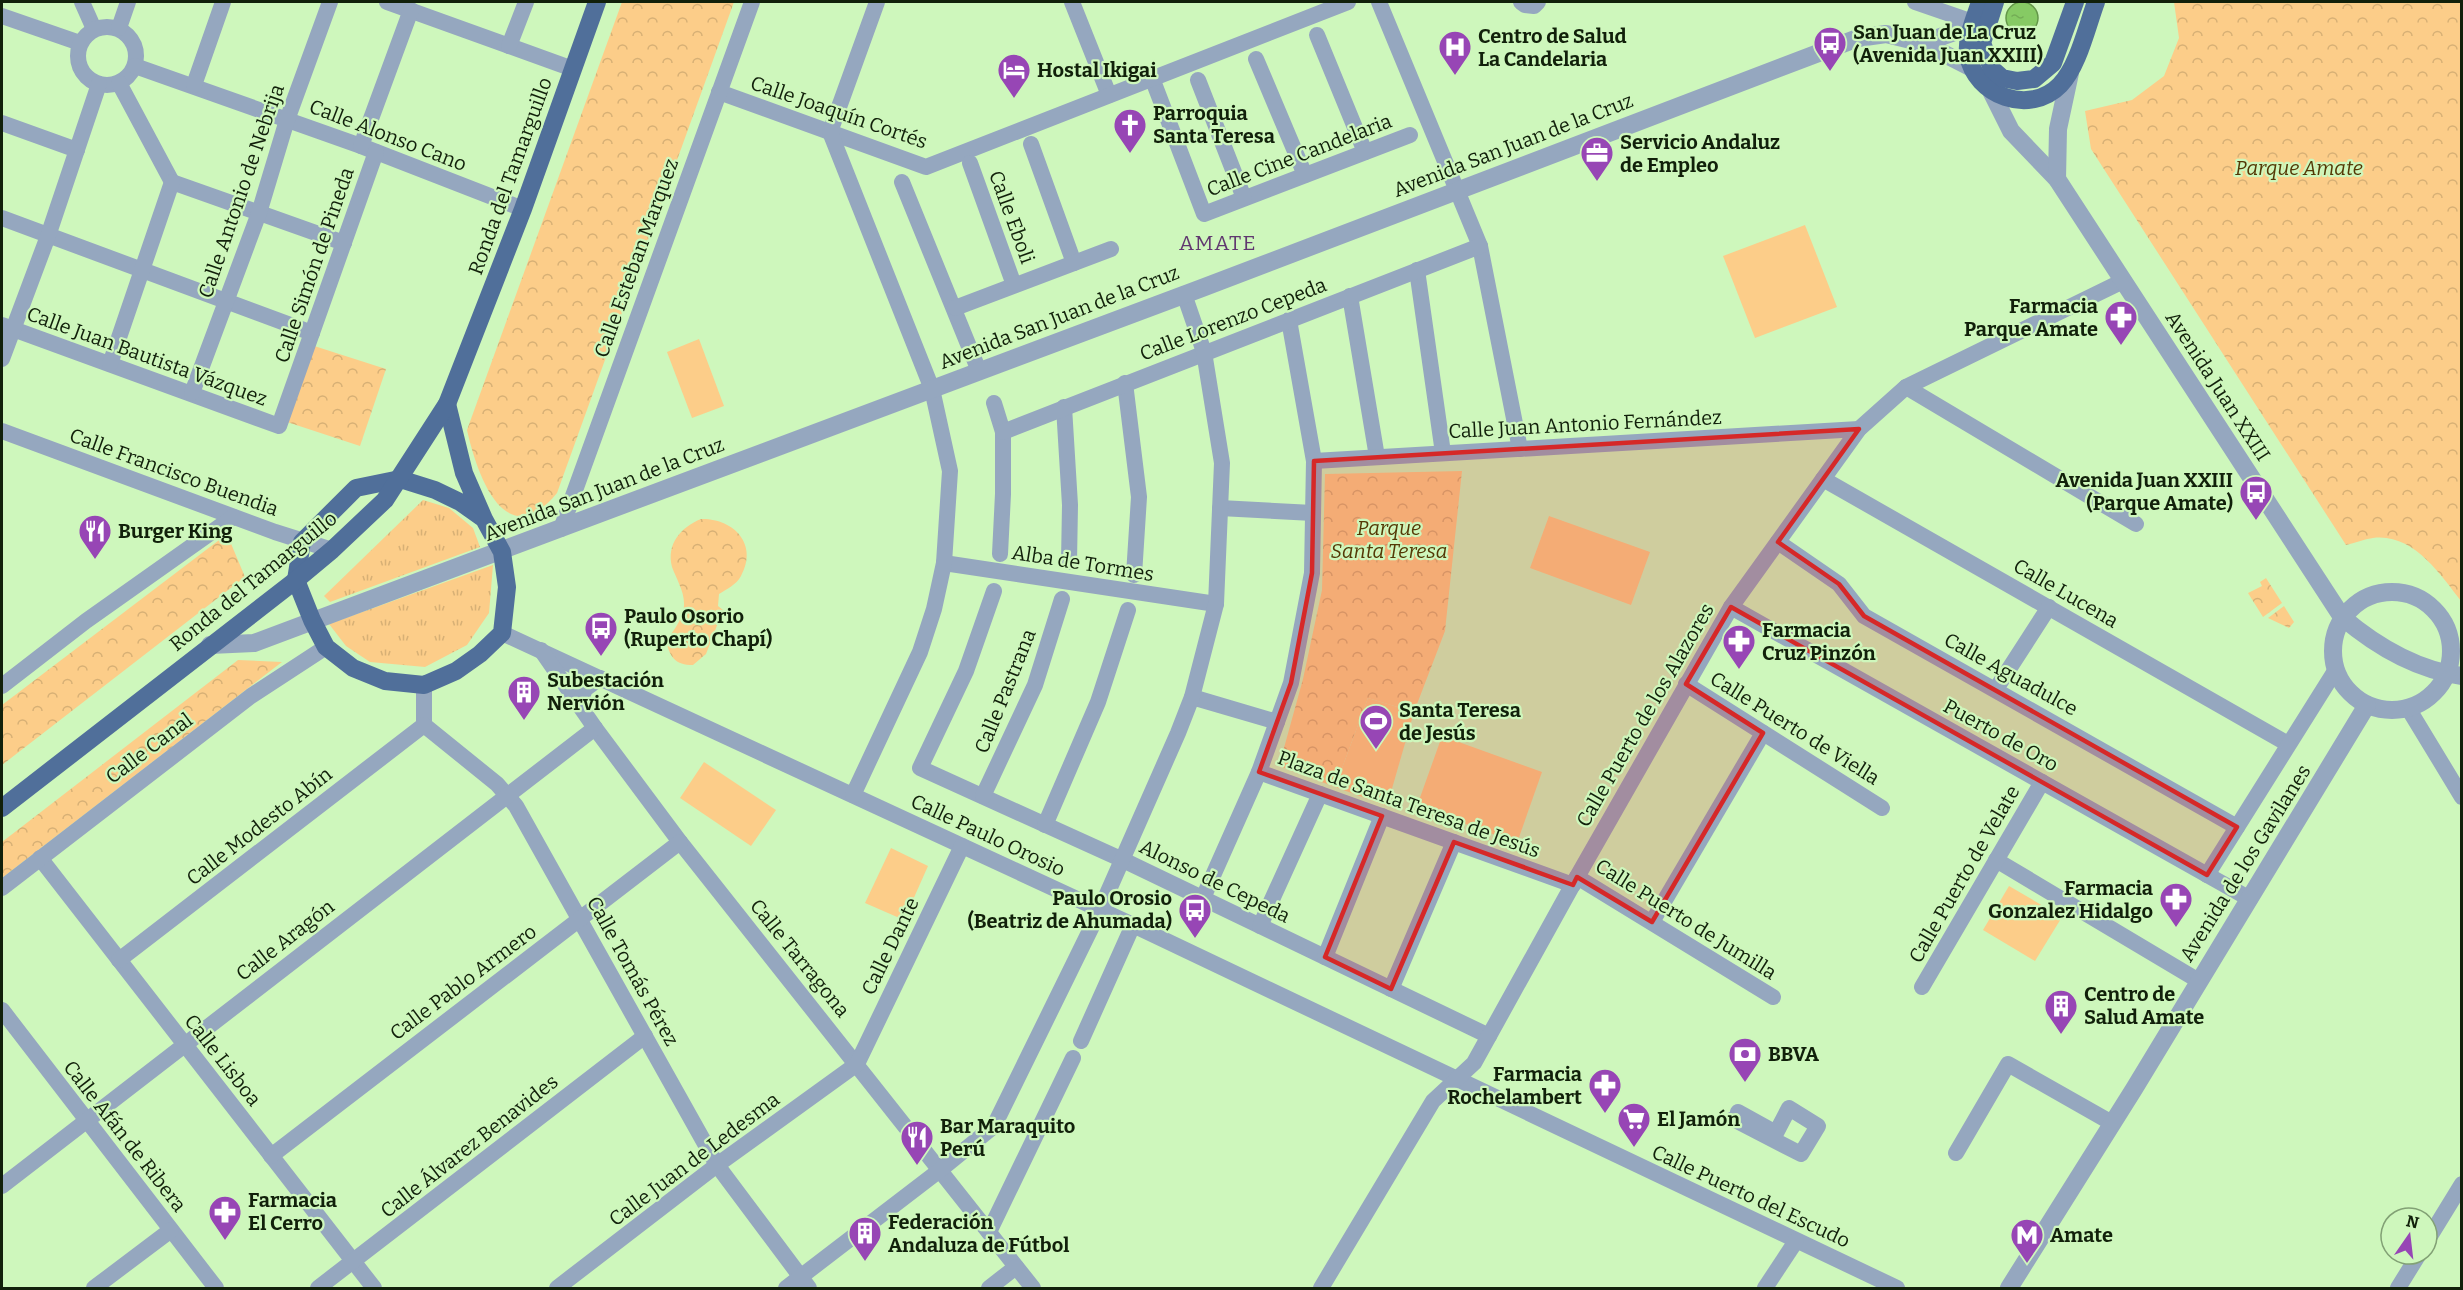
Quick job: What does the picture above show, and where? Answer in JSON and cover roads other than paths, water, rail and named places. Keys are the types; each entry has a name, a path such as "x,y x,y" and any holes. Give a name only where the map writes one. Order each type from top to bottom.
{"main road":[{"name":"Ronda del Tamarguillo","path":"2,808 296,580 385,500 447,404 523,209 597,2"},
{"path":"1980,2 1972,24 1968,54 1972,68 1980,81 1991,91 2008,99 2029,101 2045,96 2060,87 2070,73 2096,2"},
{"path":"1995,2 1982,43 1992,69 2002,78 2017,81 2034,79 2053,63 2075,2"},
{"path":"447,404 464,473 484,519 502,552 507,587 501,633 480,654 456,671 424,686 385,681 353,668 326,647 296,580 302,542 356,488 400,479 435,490 460,502 484,519"}],"street":[{"path":"82,2 94,29"},
{"path":"119,28 128,2"},
{"path":"194,85 223,2"},
{"name":"Calle Antonio de Nebrija","path":"192,393 258,213 287,120 330,2"},
{"path":"387,2 573,69"},
{"path":"509,46 526,2"},
{"name":"Calle Esteban Marquez","path":"561,529 752,2"},
{"path":"853,795 920,652 934,609 944,563 950,471 932,389 830,132 877,2"},
{"path":"1072,2 1109,95"},
{"name":"Calle Joaquín Cortés","path":"719,92 926,167 1152,78 1312,9 1348,2"},
{"path":"1379,2 1480,246 1520,449"},
{"path":"1521,2 1534,6 1538,2"},
{"path":"1915,2 1972,24"},
{"name":"Calle Simón de Pineda","path":"279,426 344,243 368,149 411,10"},
{"path":"2,16 80,43"},
{"path":"1923,43 1972,24"},
{"path":"102,26 119,28 126,33 136,48 135,66 126,79 119,83 99,84 90,80 79,63 80,43 94,29 102,26"},
{"name":"Avenida San Juan de la Cruz","path":"210,645 254,643 502,552 1858,38 1886,34 1923,43 1972,68"},
{"path":"1317,35 1365,152"},
{"path":"1256,59 1305,175"},
{"name":"Calle Alonso Cano","path":"135,66 194,85 368,149 523,209"},
{"path":"2057,179 2058,129 2070,73"},
{"name":"Calle Cine Candelaria","path":"1152,78 1203,214 1410,135"},
{"path":"1198,80 1244,198"},
{"path":"119,83 172,182 344,243"},
{"path":"2,359 7,327 48,236 99,84"},
{"name":"Avenida Juan XXIII","path":"1991,91 2012,132 2057,179 2342,617 2364,636 2390,651 2415,663 2454,675"},
{"path":"2,123 77,150"},
{"path":"1031,144 1074,263"},
{"name":"Calle Eboli","path":"970,164 1014,285"},
{"path":"110,364 172,182"},
{"path":"902,182 979,371"},
{"path":"2,218 143,268 312,333"},
{"name":"Calle Lorenzo Cepeda","path":"1003,432 1480,246"},
{"path":"955,308 1111,249"},
{"path":"1417,270 1443,453"},
{"name":"Calle Puerto de los Alazores","path":"1321,1288 1433,1101 1474,1063 1731,607 1859,429 1906,387 2123,281"},
{"path":"786,1288 805,1283 994,1126 1101,910 1192,697 1216,604 1222,463 1204,352 1184,294"},
{"path":"1350,296 1377,457"},
{"name":"Plaza de Santa Teresa de Jesús","path":"1289,320 1314,461 1312,573 1291,683 1259,772 1454,842 1575,881"},
{"name":"Calle Juan Bautista Vázquez","path":"7,327 279,426"},
{"path":"1125,383 1139,496 1134,575"},
{"path":"1906,387 2136,524"},
{"path":"994,403 1003,432 1004,494 1000,554"},
{"path":"1064,407 1070,505 1069,562"},
{"name":"Calle Juan Antonio Fernández","path":"1314,461 1859,429"},
{"name":"Calle Francisco Buendia","path":"2,431 302,542 332,550"},
{"name":"Calle Lucena","path":"1823,479 2288,744"},
{"path":"1220,508 1313,513"},
{"path":"2,686 86,621 233,517"},
{"name":"Calle Aguadulce","path":"1778,542 1839,584 1864,616 2237,827"},
{"name":"Alba de Tormes","path":"944,563 1216,604"},
{"name":"Alonso de Cepeda","path":"994,591 966,672 920,768 1123,860 1490,1036"},
{"path":"2392,591 2406,593 2420,599 2432,607 2448,631 2454,675 2424,701 2408,708 2380,709 2367,705 2342,685 2335,671 2332,652 2334,634 2342,617 2358,602 2378,593 2392,591"},
{"name":"Calle Pastrana","path":"983,796 1035,685 1062,599"},
{"name":"Puerto de Oro","path":"1731,607 2250,899"},
{"path":"1996,689 2049,608"},
{"path":"1045,825 1098,702 1128,610"},
{"name":"Calle Paulo Orosio","path":"501,633 1101,910 1456,1080"},
{"name":"Calle Canal","path":"2,888 251,696 326,647"},
{"name":"Calle Tarragona","path":"541,650 595,728 680,842 1032,1288"},
{"path":"2207,875 2335,671"},
{"path":"579,705 585,689 600,678"},
{"name":"Calle Puerto de Viella","path":"1686,684 1882,808"},
{"path":"424,686 424,725"},
{"path":"1192,697 1276,722"},
{"name":"Avenida de los Gavilanes","path":"2009,1288 2250,899 2367,705"},
{"path":"2408,708 2462,797"},
{"name":"Calle Tomás Pérez","path":"424,725 508,795 516,806 717,1166 805,1283"},
{"name":"Calle Modesto Abín","path":"119,960 424,725"},
{"name":"Calle Aragón","path":"2,1186 595,728"},
{"path":"1652,922 1763,734"},
{"path":"1203,898 1259,772"},
{"name":"Calle Puerto de Velate","path":"1922,987 2042,782"},
{"path":"1260,926 1320,794"},
{"path":"1325,957 1382,816"},
{"name":"Calle Pablo Armero","path":"271,1156 680,842"},
{"path":"1391,989 1454,842"},
{"name":"Calle Dante","path":"857,1064 962,846"},
{"name":"Calle Lisboa","path":"40,858 374,1288"},
{"path":"1996,860 2199,981"},
{"name":"Calle Puerto de Jumilla","path":"1575,881 1652,922 1773,998"},
{"path":"1081,1041 1133,925"},
{"name":"Calle Afán de Ribera","path":"2,1010 216,1288"},
{"name":"Calle Álvarez Benavides","path":"318,1288 645,1036"},
{"path":"989,1232 1073,1058"},
{"name":"Calle Juan de Ledesma","path":"557,1288 717,1166 857,1064"},
{"path":"1956,1153 2008,1064 2112,1123"},
{"name":"Calle Puerto del Escudo","path":"1456,1080 1897,1288"},
{"path":"1789,1108 1818,1126 1801,1154 1735,1115 1776,1133 1789,1108"},
{"path":"2439,1221 2462,1184"},
{"path":"94,1288 171,1230"},
{"path":"1766,1288 1796,1241"},
{"path":"2398,1288 2412,1266"},
{"path":"989,1288 1016,1267"}],"water":[{"path":"2022,2 2033,7 2038,18 2033,29 2022,34 2011,29 2006,18 2011,7"}],"place":[{"name":"San Juan de La Cruz (Avenida Juan XXIII)","path":"1830,72"},
{"name":"Centro de Salud La Candelaria","path":"1455,76"},
{"name":"Hostal Ikigai","path":"1014,99"},
{"name":"Parroquia Santa Teresa","path":"1130,154"},
{"name":"Servicio Andaluz de Empleo","path":"1597,182"},
{"name":"Farmacia Parque Amate","path":"2121,346"},
{"name":"Avenida Juan XXIII (Parque Amate)","path":"2256,521"},
{"name":"Burger King","path":"95,560"},
{"name":"Paulo Osorio (Ruperto Chapí)","path":"601,657"},
{"name":"Farmacia Cruz Pinzón","path":"1739,670"},
{"name":"Subestación Nervión","path":"524,721"},
{"name":"Santa Teresa de Jesús","path":"1376,750"},
{"name":"Farmacia Gonzalez Hidalgo","path":"2176,928"},
{"name":"Paulo Orosio (Beatriz de Ahumada)","path":"1195,939"},
{"name":"Centro de Salud Amate","path":"2061,1035"},
{"name":"BBVA","path":"1745,1083"},
{"name":"Farmacia Rochelambert","path":"1605,1114"},
{"name":"El Jamón","path":"1634,1148"},
{"name":"Bar Maraquito Perú","path":"917,1166"},
{"name":"Farmacia El Cerro","path":"225,1241"},
{"name":"Federación Andaluza de Fútbol","path":"865,1262"},
{"name":"Amate","path":"2027,1264"}],"district":[{"name":"AMATE","path":"1218,243"}],"park label":[{"name":"Parque Amate","path":"2299,168"},
{"name":"Parque Santa Teresa","path":"1389,540"}]}
